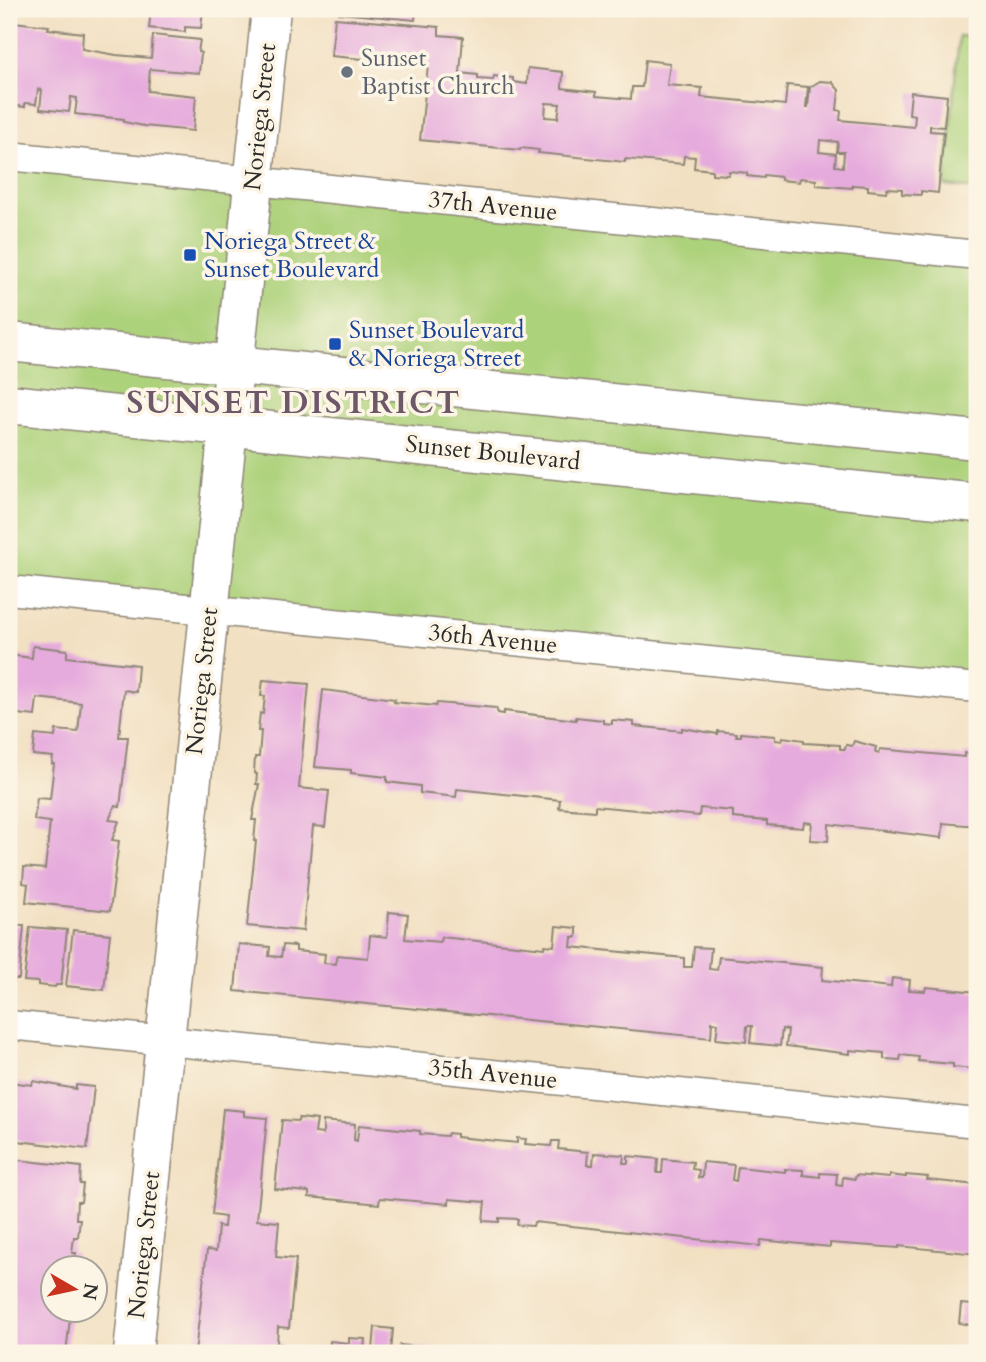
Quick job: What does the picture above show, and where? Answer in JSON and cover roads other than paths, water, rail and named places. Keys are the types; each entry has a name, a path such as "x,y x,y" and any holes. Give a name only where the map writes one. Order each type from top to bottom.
{"main road":[{"name":"Noriega Street","path":"133,1353 271,9"},
{"path":"9,342 977,440"},
{"name":"Sunset Boulevard","path":"9,404 977,503"}],"street":[{"name":"37th Avenue","path":"9,156 977,255"},
{"name":"36th Avenue","path":"9,590 977,688"},
{"name":"35th Avenue","path":"9,1025 977,1123"}],"place":[{"name":"Sunset Baptist Church","path":"347,72"},
{"name":"Noriega Street & Sunset Boulevard","path":"190,255"},
{"name":"Sunset Boulevard & Noriega Street","path":"335,344"}],"district":[{"name":"SUNSET DISTRICT","path":"294,403"}]}
